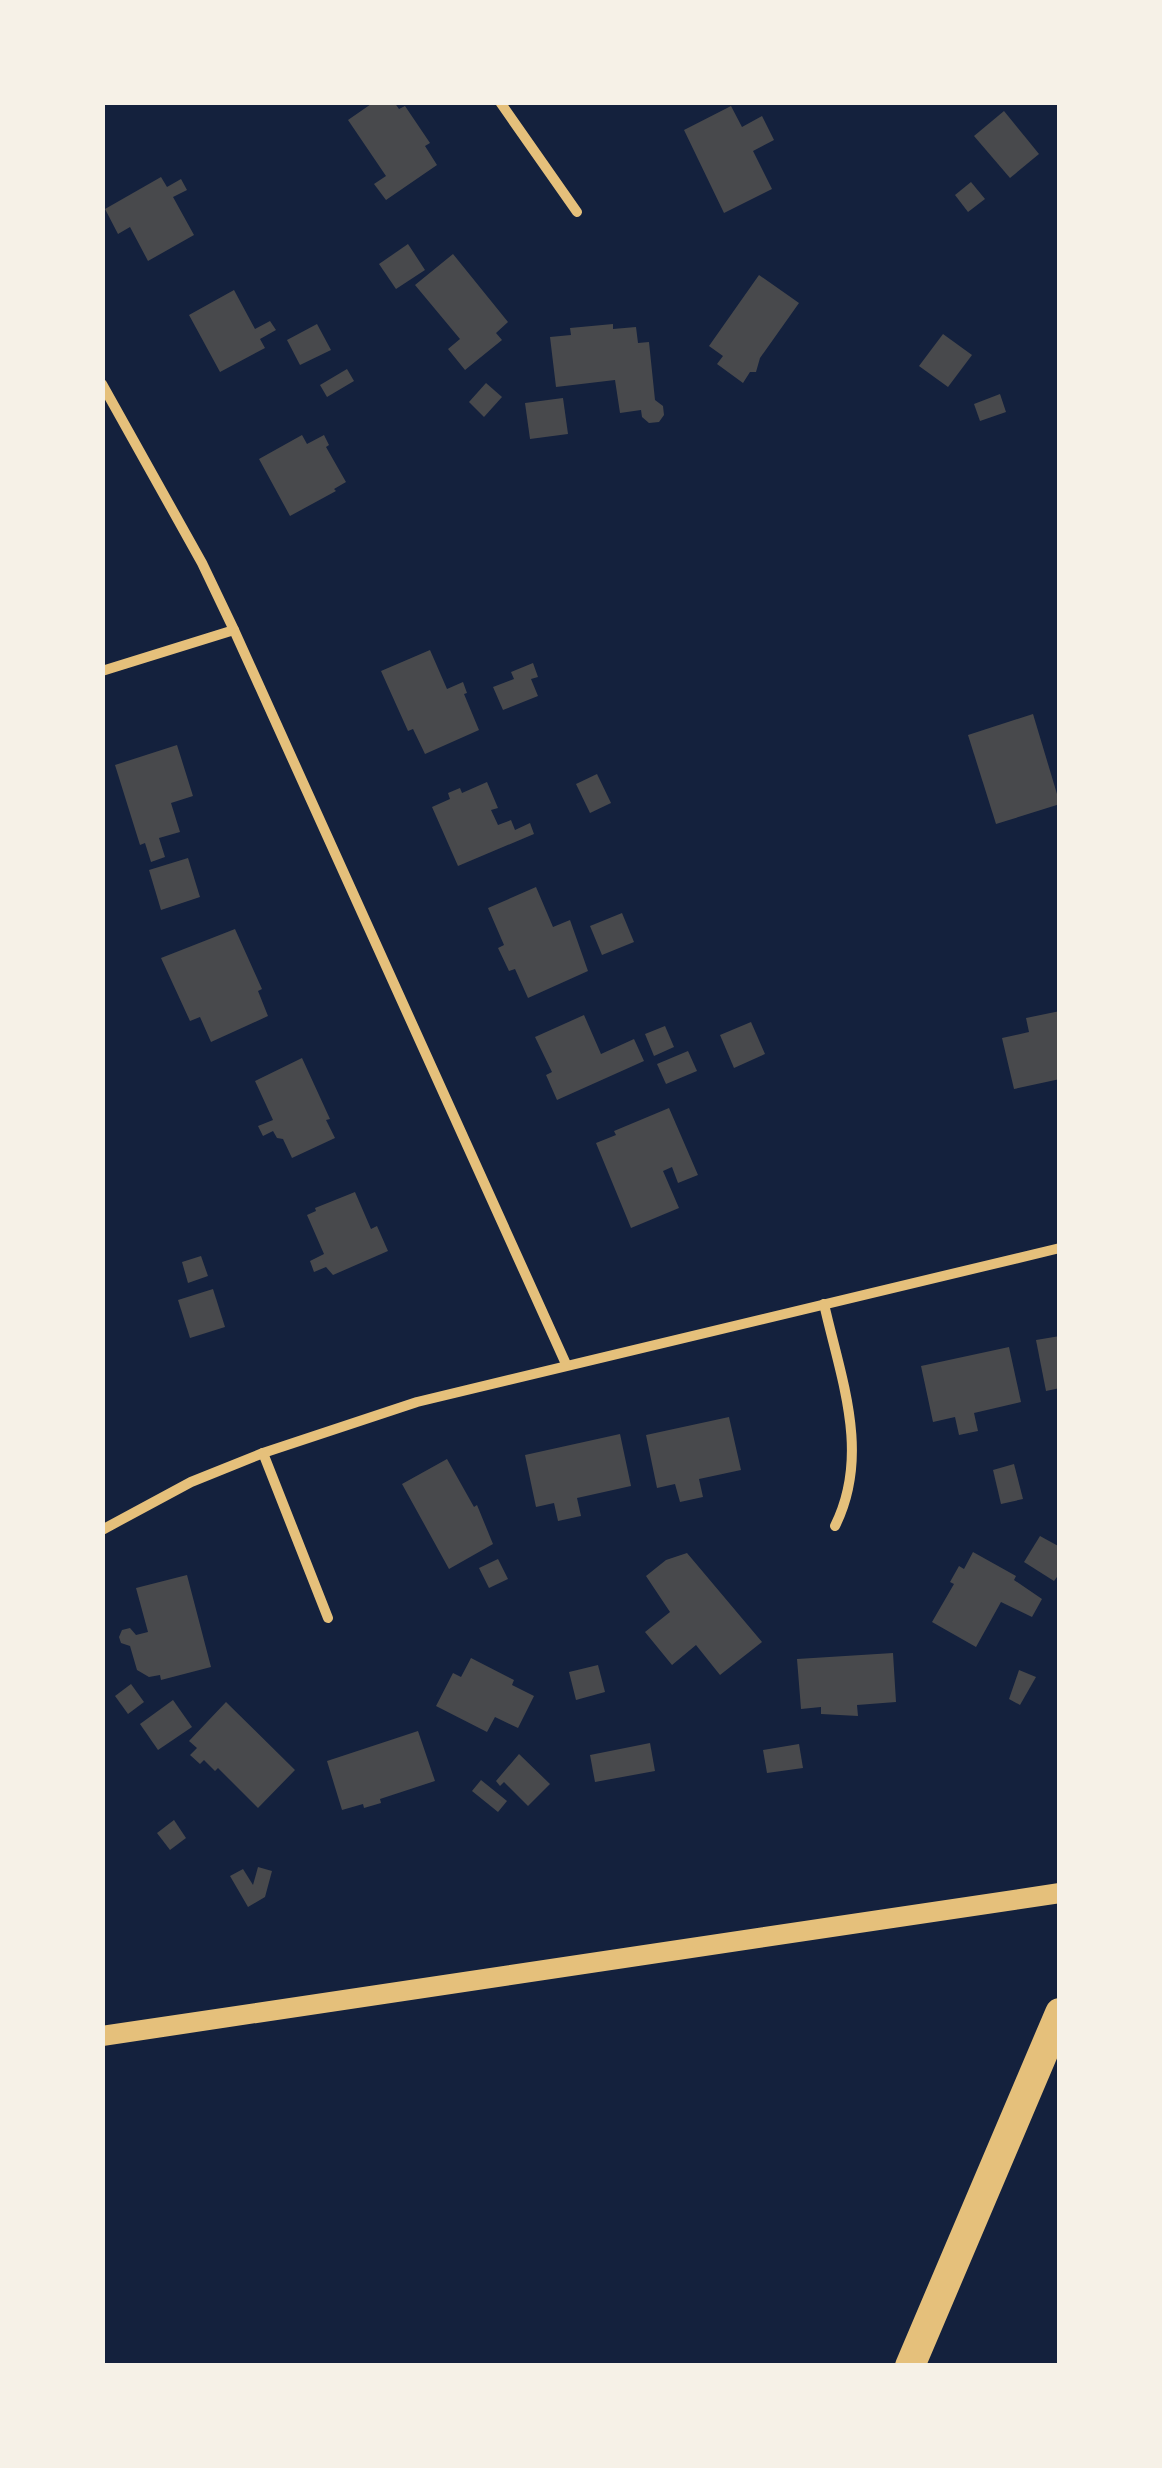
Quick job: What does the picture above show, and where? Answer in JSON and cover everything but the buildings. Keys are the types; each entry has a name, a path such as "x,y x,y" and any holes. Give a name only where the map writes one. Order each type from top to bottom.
{"highway":[{"path":"910,2366 1060,2013"}],"main road":[{"path":"102,2036 1060,1893"}],"street":[{"path":"500,102 577,212"},
{"path":"102,384 202,563 234,630 566,1364"},
{"path":"102,671 234,630"},
{"path":"102,1530 191,1482 417,1402 1060,1248"},
{"path":"824,1304 854,1439 854,1468 846,1504 835,1526"},
{"path":"264,1453 328,1618"}]}
